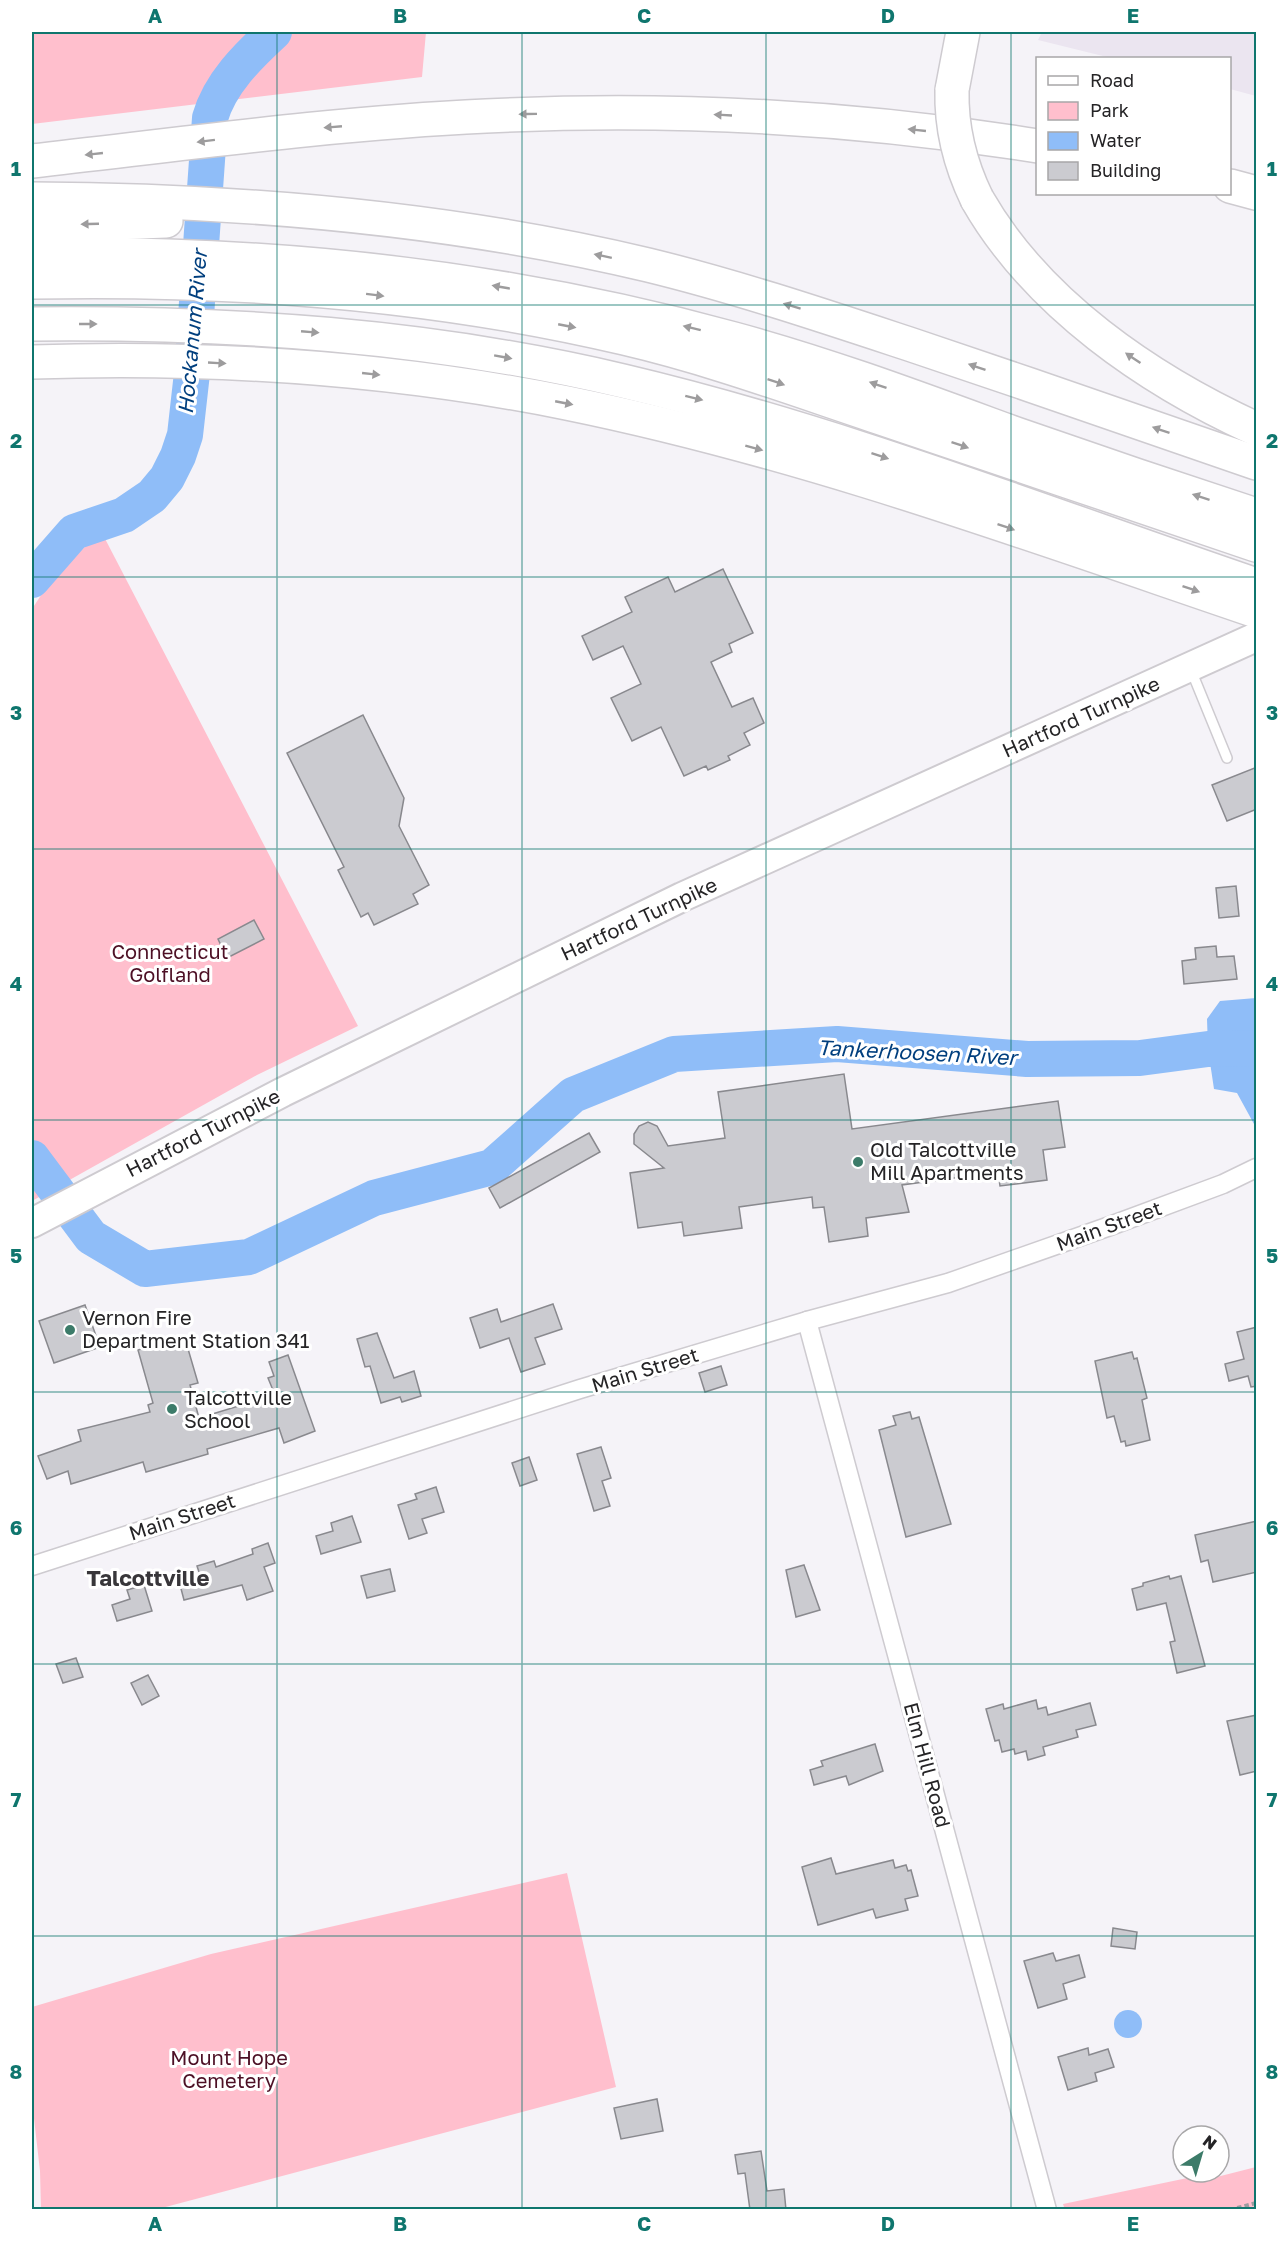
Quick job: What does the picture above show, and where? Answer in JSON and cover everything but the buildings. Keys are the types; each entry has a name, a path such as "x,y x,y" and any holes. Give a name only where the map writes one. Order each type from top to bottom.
{"highway":[{"path":"963,32 952,90 953,119 959,154 977,199 1011,249 1076,314 1164,380 1257,429"},
{"path":"32,161 260,134 484,116 611,113 716,115 827,122 927,131 1036,146"},
{"path":"1231,186 1257,193"},
{"path":"32,199 149,211"},
{"path":"32,226 216,204 257,206 474,232 573,249 679,273 863,329 1257,463"},
{"path":"32,255 146,268 254,271 358,267 482,284 585,303 685,326 839,371 1257,516"},
{"path":"32,282 146,268"},
{"path":"254,271 352,292 572,327 667,348 746,372 1257,545"},
{"path":"32,324 144,324 344,334 462,350 594,374 707,402 894,460 1256,585"},
{"path":"32,362 142,361 346,371 459,385 566,403 636,418 838,471 1257,611"}],"main road":[{"name":"Hartford Turnpike","path":"43,1217 386,1040 682,897 1257,637"}],"street":[{"name":"Main Street","path":"32,1566 580,1389 807,1321 948,1283 1120,1223 1257,1168"},
{"name":"Elm Hill Road","path":"807,1321 1047,2210"}],"lane":[{"path":"1191,668 1227,759"}],"path":[{"path":"1230,2210 1257,2203"}],"shaded area":[{"path":"1042,32 1256,32 1256,96 1231,89 1231,57 1107,57 1038,40"}],"green space":[{"path":"32,32 426,32 422,77 32,124"},
{"name":"Connecticut Golfland","path":"101,531 358,1026 257,1075 32,1201 32,609 51,580"},
{"name":"Mount Hope Cemetery","path":"567,1873 616,2087 158,2209 41,2209 40,2171 32,2101 32,2007 211,1954"},
{"path":"1256,2167 1256,2209 1065,2210 1063,2204 1171,2181 1171,2184 1231,2184 1231,2173"}],"water":[{"path":"1256,998 1256,1124 1254,1124 1237,1093 1214,1089 1208,1049 1207,1019 1220,1001"},
{"path":"1128,2010 1138,2014 1142,2024 1138,2034 1128,2038 1118,2034 1114,2024 1118,2014"}],"waterway":[{"name":"Hockanum River","path":"32,580 74,532 124,515 152,496 167,478 178,456 185,435 192,373 210,118 221,93 236,71 274,32"},
{"name":"Tankerhoosen River","path":"32,1158 91,1237 145,1269 249,1257 374,1198 492,1167 573,1095 674,1054 837,1044 1027,1059 1140,1058 1208,1049 1256,1048"}],"place":[{"name":"Old Talcottville Mill Apartments","path":"858,1162"},
{"name":"Vernon Fire Department Station 341","path":"70,1330"},
{"name":"Talcottville School","path":"172,1409"}],"district":[{"name":"Talcottville","path":"148,1578"}]}
